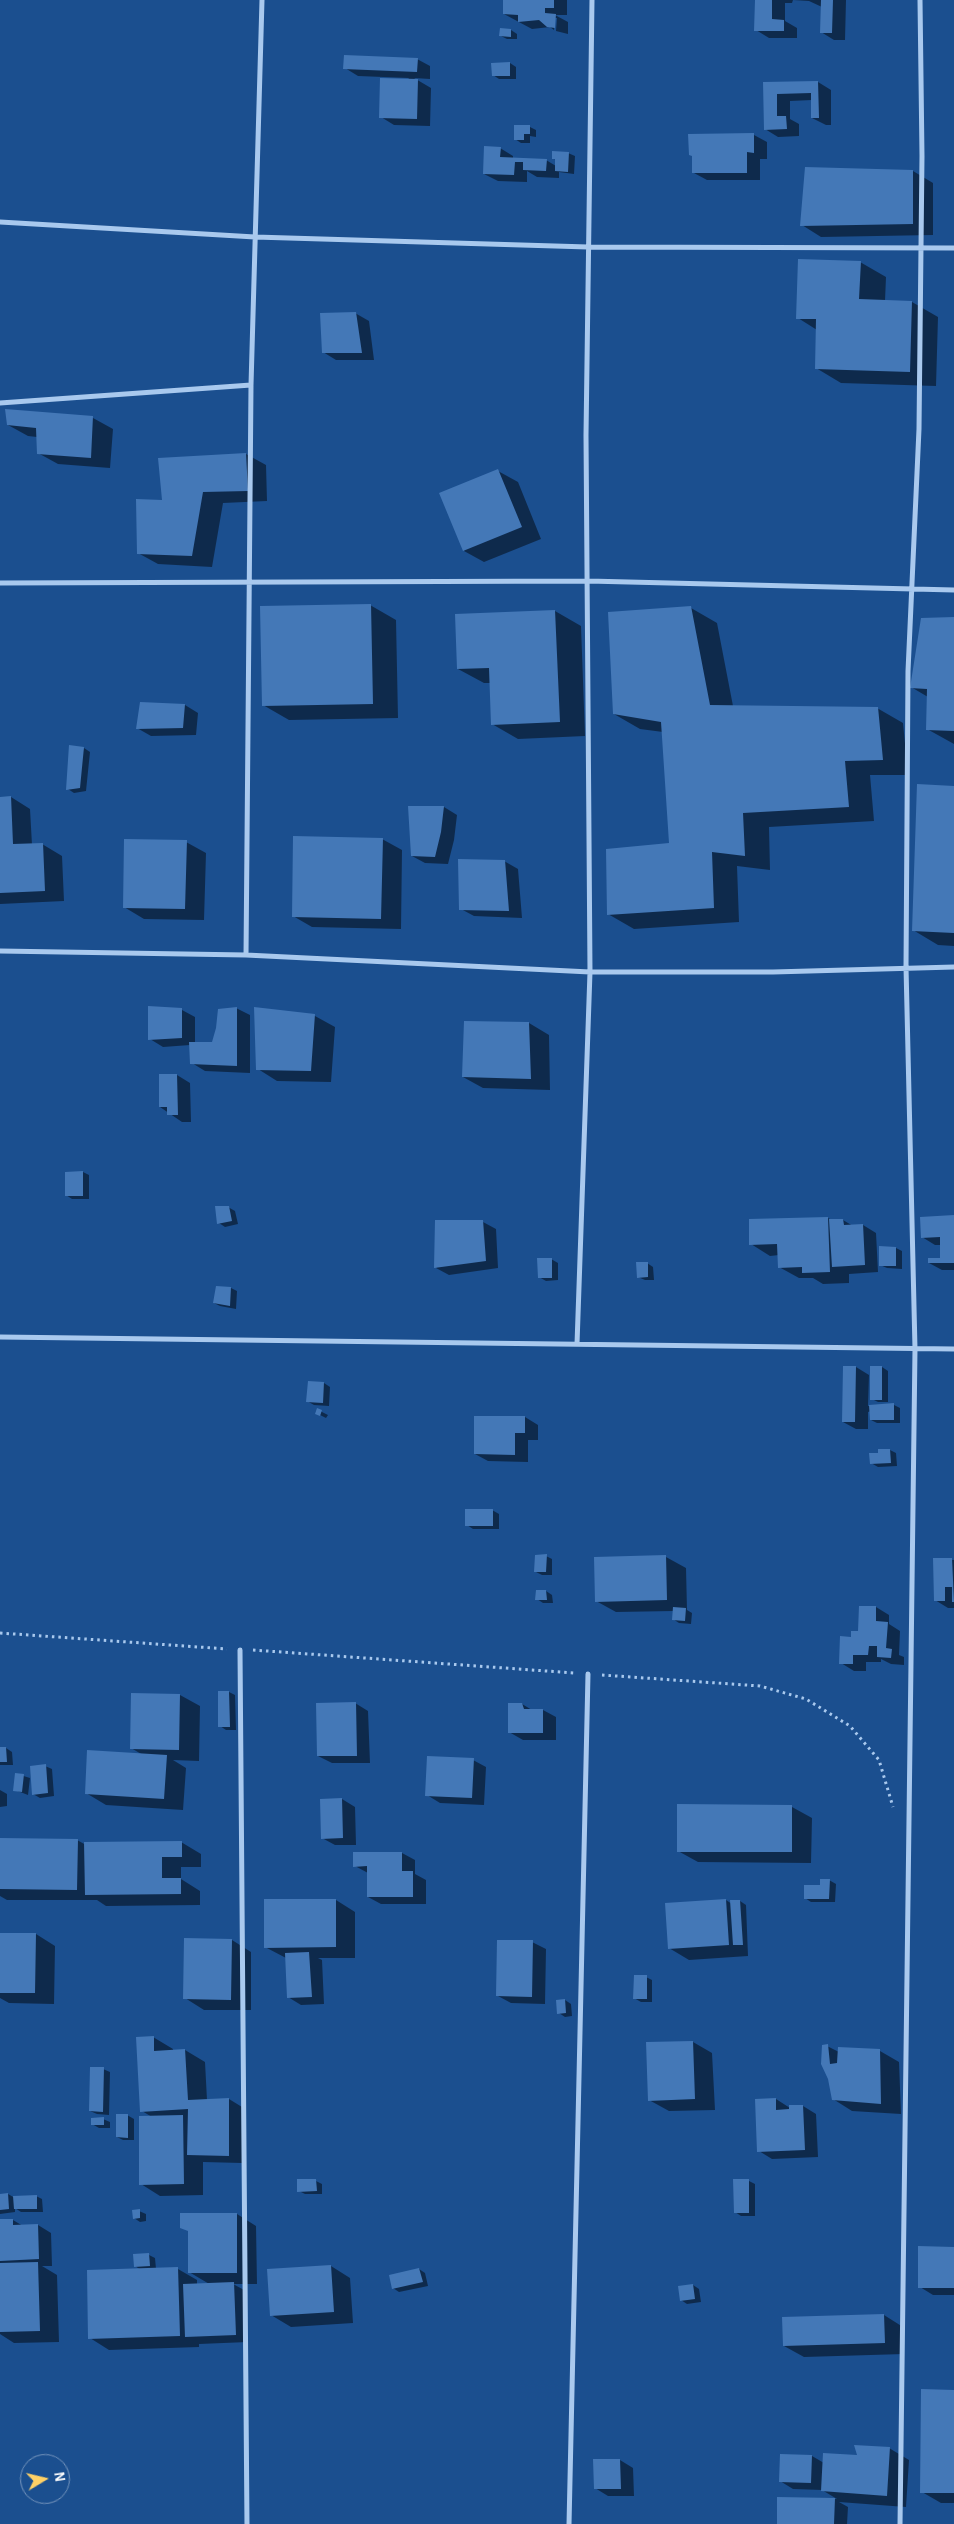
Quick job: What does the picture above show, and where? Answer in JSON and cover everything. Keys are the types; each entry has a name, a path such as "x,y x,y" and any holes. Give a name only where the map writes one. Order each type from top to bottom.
{"street":[{"path":"246,955 251,385 262,0"},
{"path":"577,1344 590,972 588,247 592,0"},
{"path":"900,2524 915,1349 906,968 908,671 919,429 921,248 920,0"},
{"path":"0,222 256,237 588,247 954,248"},
{"path":"0,403 251,385"},
{"path":"0,583 588,581 954,590"},
{"path":"0,951 246,955 590,972 773,972 954,967"},
{"path":"0,1337 954,1349"},
{"path":"240,1650 247,2524"},
{"path":"569,2524 571,2350 588,1674"}],"path":[{"path":"0,1633 760,1686 806,1699 850,1726 879,1760 893,1808"}],"building":[{"path":"503,0 554,0 554,8 545,8 545,13 556,14 555,28 547,27 539,20 518,22 518,15 503,14"},
{"path":"755,0 772,0 772,19 784,20 784,31 754,31"},
{"path":"821,0 833,0 832,33 820,33"},
{"path":"500,28 511,29 511,37 499,36"},
{"path":"344,55 418,58 417,72 343,69"},
{"path":"510,62 510,76 492,76 491,63"},
{"path":"380,78 418,79 417,119 379,118"},
{"path":"818,81 819,118 811,118 811,93 777,94 777,116 786,116 787,129 764,130 763,82"},
{"path":"514,125 530,125 530,134 524,134 524,140 514,140"},
{"path":"754,133 754,153 747,152 747,173 692,173 692,156 689,155 688,134"},
{"path":"484,146 501,147 500,157 547,159 546,171 523,170 523,162 515,162 514,175 483,174"},
{"path":"552,151 569,152 568,172 555,171 555,159 552,159"},
{"path":"805,167 913,170 913,224 800,226"},
{"path":"798,259 861,261 859,299 912,301 910,372 815,369 816,319 796,319"},
{"path":"356,312 362,353 322,353 320,313"},
{"path":"5,409 93,416 91,458 37,454 36,428 7,425"},
{"path":"246,453 248,491 203,492 192,556 137,554 136,499 162,500 158,458"},
{"path":"498,469 522,527 463,551 439,493"},
{"path":"371,604 373,704 262,706 260,606"},
{"path":"691,606 710,705 878,707 883,760 845,761 849,807 743,813 745,856 712,852 714,908 607,915 606,849 669,843 661,722 613,714 608,612"},
{"path":"555,610 560,722 491,725 489,668 457,669 455,614"},
{"path":"954,617 954,731 926,730 927,689 910,688 921,618"},
{"path":"140,702 185,704 183,728 136,729"},
{"path":"69,745 84,747 80,788 66,790"},
{"path":"917,784 954,786 954,933 912,931"},
{"path":"11,796 13,844 43,843 45,891 0,893 0,797"},
{"path":"408,806 444,806 441,832 435,857 411,856"},
{"path":"293,836 383,838 381,919 292,917"},
{"path":"124,839 187,840 185,909 123,908"},
{"path":"458,859 505,860 509,911 459,910"},
{"path":"148,1006 182,1008 182,1038 148,1040"},
{"path":"237,1007 237,1066 190,1064 189,1042 212,1042 218,1009"},
{"path":"254,1007 315,1014 311,1071 256,1070"},
{"path":"464,1021 529,1022 531,1079 462,1077"},
{"path":"159,1074 177,1074 178,1115 167,1115 167,1107 159,1107"},
{"path":"83,1171 83,1196 65,1196 65,1172"},
{"path":"215,1206 229,1206 232,1221 217,1224"},
{"path":"954,1215 954,1263 928,1263 928,1258 940,1258 940,1237 921,1238 920,1217"},
{"path":"828,1217 830,1272 802,1273 802,1267 778,1268 777,1244 749,1245 749,1219"},
{"path":"829,1219 843,1219 844,1225 863,1224 865,1265 832,1267"},
{"path":"435,1220 483,1220 486,1261 434,1268"},
{"path":"879,1246 896,1247 896,1266 879,1266"},
{"path":"537,1258 552,1258 552,1278 538,1278"},
{"path":"636,1262 648,1262 648,1277 637,1278"},
{"path":"216,1286 231,1287 230,1306 213,1303"},
{"path":"843,1366 856,1366 855,1422 842,1422"},
{"path":"870,1366 882,1366 882,1400 870,1400"},
{"path":"308,1381 324,1382 323,1403 306,1402"},
{"path":"894,1403 894,1420 870,1420 869,1405"},
{"path":"317,1408 322,1410 320,1416 315,1414"},
{"path":"474,1416 525,1416 525,1433 515,1433 515,1455 474,1454"},
{"path":"878,1449 890,1449 891,1463 870,1464 869,1453 878,1453"},
{"path":"465,1509 493,1509 493,1526 465,1526"},
{"path":"547,1554 546,1572 534,1572 535,1555"},
{"path":"666,1555 667,1600 595,1602 594,1557"},
{"path":"933,1558 952,1558 954,1602 952,1602 952,1587 945,1587 945,1601 934,1601"},
{"path":"536,1590 546,1590 547,1600 535,1600"},
{"path":"859,1606 876,1606 876,1621 888,1622 886,1648 892,1649 891,1658 877,1657 877,1646 869,1646 868,1655 853,1655 853,1664 839,1664 840,1636 851,1637 851,1631 858,1631"},
{"path":"673,1607 686,1608 685,1621 672,1620"},
{"path":"218,1691 229,1691 230,1727 218,1727"},
{"path":"131,1693 180,1694 179,1750 130,1749"},
{"path":"356,1702 357,1756 317,1756 316,1703"},
{"path":"508,1703 522,1703 524,1709 543,1709 543,1733 508,1733"},
{"path":"0,1747 6,1747 7,1762 0,1762"},
{"path":"87,1750 167,1755 164,1799 85,1794"},
{"path":"427,1756 474,1758 472,1798 425,1796"},
{"path":"46,1764 48,1793 32,1795 30,1766"},
{"path":"15,1773 24,1774 22,1792 13,1791"},
{"path":"342,1798 343,1838 321,1839 320,1799"},
{"path":"677,1804 792,1805 792,1852 677,1852"},
{"path":"0,1838 78,1839 77,1890 0,1889"},
{"path":"182,1841 182,1857 162,1857 162,1878 181,1878 181,1894 85,1895 84,1842"},
{"path":"353,1852 402,1852 402,1871 413,1871 413,1897 367,1897 367,1866 353,1867"},
{"path":"820,1879 830,1879 829,1899 804,1899 804,1885 820,1885"},
{"path":"264,1899 336,1899 336,1947 264,1948"},
{"path":"726,1899 729,1945 668,1949 665,1903"},
{"path":"730,1900 740,1900 743,1945 733,1945"},
{"path":"0,1933 36,1933 35,1993 0,1993"},
{"path":"184,1938 232,1939 231,2000 183,1999"},
{"path":"497,1940 533,1940 532,1997 496,1996"},
{"path":"309,1952 312,1997 287,1998 285,1953"},
{"path":"634,1975 647,1975 647,1999 633,1999"},
{"path":"565,1999 566,2013 557,2014 556,2000"},
{"path":"154,2036 154,2051 185,2049 188,2100 229,2098 229,2156 187,2155 188,2109 140,2112 136,2037"},
{"path":"693,2041 695,2099 648,2101 646,2042"},
{"path":"828,2044 830,2064 837,2063 838,2047 880,2049 881,2104 832,2100 828,2079 821,2064 822,2045"},
{"path":"90,2067 104,2067 103,2112 89,2111"},
{"path":"776,2098 776,2110 789,2109 789,2105 803,2105 805,2150 757,2152 755,2099"},
{"path":"116,2114 128,2114 128,2138 116,2137"},
{"path":"183,2115 184,2184 139,2185 139,2116"},
{"path":"104,2117 104,2125 91,2125 91,2118"},
{"path":"297,2179 316,2179 317,2191 297,2192"},
{"path":"733,2179 749,2179 749,2213 734,2213"},
{"path":"8,2193 9,2209 0,2210 0,2194"},
{"path":"37,2195 37,2209 14,2209 13,2196"},
{"path":"140,2209 140,2218 133,2219 132,2210"},
{"path":"180,2213 237,2213 237,2273 188,2273 188,2231 180,2228"},
{"path":"0,2219 13,2219 13,2225 38,2224 39,2259 0,2261"},
{"path":"918,2246 954,2247 954,2288 918,2288"},
{"path":"149,2253 150,2266 134,2267 133,2254"},
{"path":"38,2262 40,2331 0,2332 0,2263"},
{"path":"331,2265 334,2312 270,2316 267,2269"},
{"path":"178,2267 180,2336 88,2339 87,2270"},
{"path":"419,2268 423,2282 392,2289 389,2275"},
{"path":"234,2282 236,2335 185,2337 183,2284"},
{"path":"693,2284 695,2299 680,2301 678,2286"},
{"path":"884,2314 885,2343 783,2346 782,2317"},
{"path":"921,2389 954,2390 954,2493 920,2493"},
{"path":"854,2445 890,2447 887,2496 821,2491 823,2453 857,2455"},
{"path":"780,2454 812,2455 811,2483 779,2482"},
{"path":"593,2459 620,2459 621,2489 594,2489"},
{"path":"777,2497 835,2498 834,2524 777,2524"}]}
